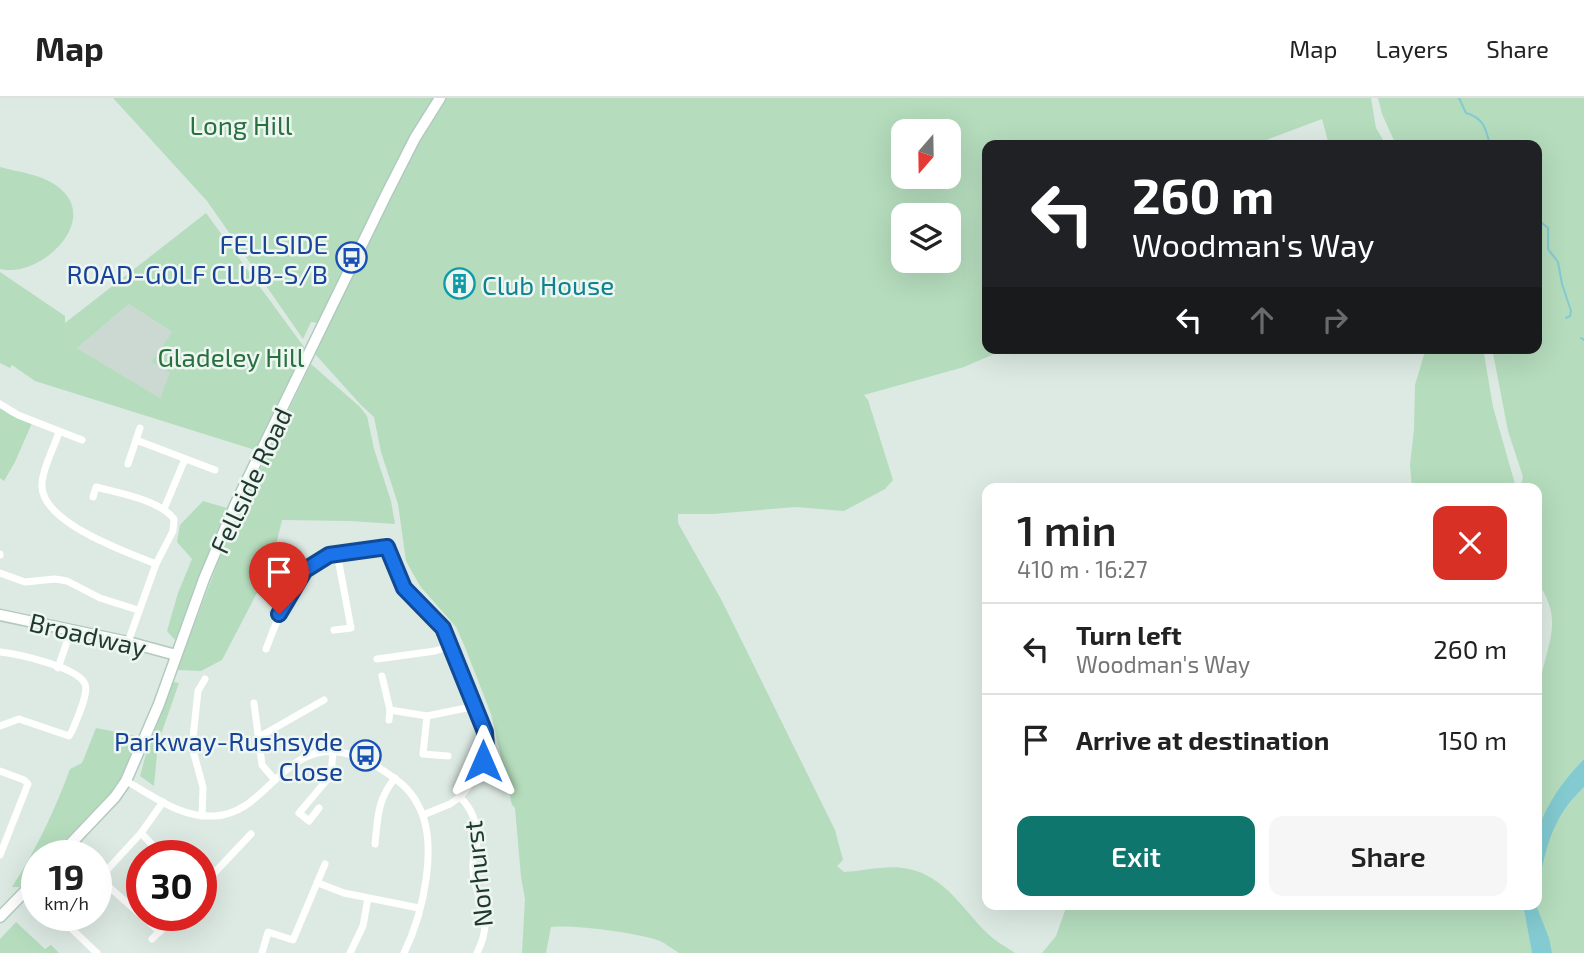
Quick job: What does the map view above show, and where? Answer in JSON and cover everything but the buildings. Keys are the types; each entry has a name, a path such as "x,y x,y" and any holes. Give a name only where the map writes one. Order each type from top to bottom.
{"street":[{"name":"Fellside Road","path":"74,840 116,797 126,780 159,704 236,502 386,195 415,138 440,98"},
{"path":"0,404 18,415 82,440"},
{"path":"128,464 140,428"},
{"path":"59,432 42,482 48,505 59,517 77,528 156,564"},
{"path":"136,440 215,470"},
{"path":"164,509 185,459"},
{"path":"93,497 96,487 132,496 164,509 174,519 174,525 156,564 128,642"},
{"path":"266,649 279,614 305,570 329,555 378,550 386,544 404,588 443,628 485,732 486,747 476,777 460,797 423,815"},
{"path":"334,630 351,628 337,553"},
{"path":"0,573 25,582 55,579 66,581 100,598 138,610"},
{"name":"Broadway","path":"0,615 176,655"},
{"path":"58,668 71,630"},
{"path":"377,659 435,651 451,646"},
{"path":"0,652 24,655 80,676 86,692 68,736 19,719 0,726"},
{"path":"382,676 390,710 389,720"},
{"path":"202,816 203,788 192,747 198,691 205,678"},
{"path":"258,737 324,700"},
{"path":"254,703 262,765 275,780"},
{"path":"390,710 427,716 476,706"},
{"path":"427,716 423,754 448,757"},
{"path":"126,780 189,814 221,816 251,803 288,768 306,757 333,751 357,756 395,778 409,791 423,815 427,850 419,908 404,953"},
{"path":"319,808 309,821 299,813 331,775 333,751"},
{"path":"0,771 28,784 3,839 0,855"},
{"path":"375,844 380,802 384,791 395,778"},
{"name":"Norhurst","path":"460,797 469,807 476,826 477,842 472,864 484,905 486,923 483,942 477,953"},
{"path":"112,865 141,833 163,802"},
{"path":"141,833 148,840"},
{"path":"217,870 251,834"},
{"path":"262,953 268,932 293,940 325,864"},
{"path":"318,883 344,893 419,908"},
{"path":"112,892 160,932 152,939"},
{"path":"0,916 21,894"},
{"path":"350,953 363,926 368,898"},
{"path":"76,931 97,953"}],"shaded area":[{"path":"129,304 172,332 151,362 171,373 160,398 77,348"}],"green space":[{"name":"Long Hill","path":"113,98 435,98 334,288 319,323 311,322 303,339 207,201"},
{"path":"446,98 1371,98 1376,128 1383,140 1328,140 1322,119 1266,140 982,140 982,354 994,354 964,367 864,395 868,400 893,480 885,489 844,511 795,507 678,514 678,523 722,601 835,830 843,860 837,866 844,872 893,867 922,873 944,887 994,940 1015,953 679,953 660,941 638,935 560,926 551,927 546,953 522,953 525,899 515,808 512,805 491,714 456,627 420,586 406,561 398,504 381,452 374,417 315,354 405,166"},
{"path":"1378,98 1584,98 1584,759 1556,796 1542,827 1542,673 1552,622 1549,603 1542,590 1542,483 1521,483 1523,477 1508,431 1493,354 1542,354 1542,140 1394,140"},
{"path":"0,167 51,182 69,199 73,214 70,229 61,244 33,265 16,270 0,269"},
{"name":"Gladeley Hill","path":"206,213 306,353 258,451 35,381 12,365 10,368 0,363 0,272 65,316 65,323","holes":["129,304 172,332 151,362 170,373 160,398 77,348"]},
{"path":"1424,354 1484,354 1493,407 1515,483 1412,483 1410,465 1415,385"},
{"path":"311,364 367,416 395,524 282,520 271,566 222,660 201,671 177,670 237,512 240,511"},
{"path":"0,408 32,423 4,481 0,478"},
{"path":"203,501 230,509 175,640 167,631 192,559 177,542 180,525"},
{"path":"172,682 179,683 158,743 154,786 140,776 149,743"},
{"path":"96,728 137,736 133,754 120,783 65,840 39,840 70,769 82,763"},
{"path":"1584,787 1584,953 1552,953 1536,910 1542,910 1542,858 1554,827"},
{"path":"21,872 21,886 12,887"},
{"path":"1065,910 1524,910 1532,953 1042,953 1056,936"},
{"path":"16,922 21,927 21,931 26,931 45,949 51,945 59,953 0,953 0,939"}],"water":[{"path":"1584,759 1584,787 1557,823 1542,870 1542,819 1569,776"},
{"path":"1524,910 1538,910 1552,953 1532,953"}],"waterway":[{"path":"1459,98 1466,113 1477,118 1483,125 1489,140"},
{"path":"1542,223 1548,228 1548,249 1558,262 1571,311 1566,318"}],"place":[{"name":"FELLSIDE ROAD-GOLF CLUB-S/B","path":"351,258"},
{"name":"Club House","path":"459,284"},
{"name":"Parkway-Rushsyde Close","path":"366,755"}],"route":[{"path":"279,614 305,570 329,555 387,547 404,588 443,628 485,732 483,761"}]}
